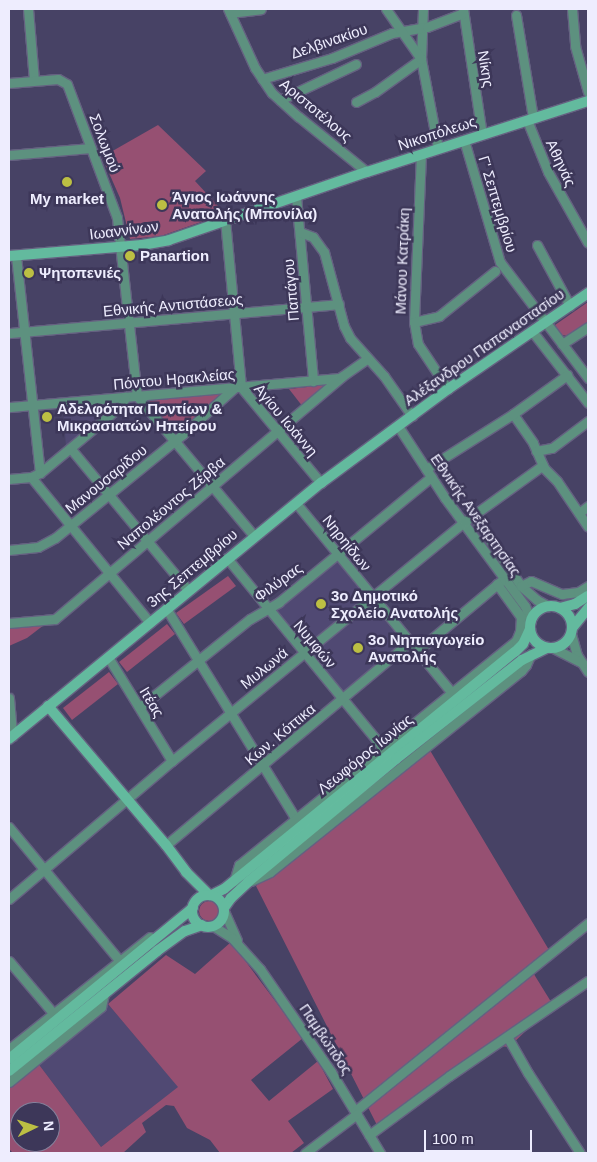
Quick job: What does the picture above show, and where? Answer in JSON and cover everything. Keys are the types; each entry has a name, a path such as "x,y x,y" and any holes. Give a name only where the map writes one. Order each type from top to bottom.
{"street":[{"path":"9,82 34,80 28,9"},
{"path":"229,11 260,9"},
{"path":"386,9 421,59"},
{"path":"423,9 421,59 438,148"},
{"path":"572,9 575,46 588,92"},
{"name":"Αριστοτέλους","path":"229,11 262,79 280,100 367,172"},
{"name":"Δελβινακίου","path":"262,79 332,58 402,31 422,29 463,11"},
{"name":"Νίκης","path":"463,11 482,134"},
{"name":"Αθηνάς","path":"516,14 530,119 548,172 588,243"},
{"path":"356,102 375,92 421,59"},
{"path":"280,100 356,64"},
{"name":"Σολωμού","path":"34,80 58,79 64,82 114,205 122,247 137,396"},
{"name":"Νικοπόλεως","path":"296,196 438,148 588,101"},
{"name":"Γ' Σεπτεμβρίου","path":"464,140 496,254 588,378"},
{"path":"9,155 91,148"},
{"name":"Μάνου Κατράκη","path":"421,154 414,322 418,344 448,389"},
{"name":"Ιωαννίνων","path":"13,256 122,247 170,240 296,196"},
{"name":"Παπάγου","path":"296,196 313,382"},
{"name":"Αγίου Ιωάννη","path":"225,220 234,313 238,388 321,483"},
{"path":"300,232 313,237 324,252 347,333 367,359 384,376 412,416"},
{"path":"537,245 570,306"},
{"path":"13,256 32,405 35,475 70,526 150,622"},
{"path":"414,322 438,316 495,271"},
{"name":"Αλέξανδρου Παπαναστασίου","path":"398,426 448,389 588,293"},
{"name":"Εθνικής Αντιστάσεως","path":"9,333 339,304"},
{"path":"562,344 588,327"},
{"path":"532,331 588,403"},
{"name":"Ναπολέοντος Ζέρβα","path":"9,623 55,619 340,377 367,359"},
{"name":"Φιλύρας","path":"140,707 200,659 268,608 279,602 338,554 429,473 567,375"},
{"name":"Πόντου Ηρακλείας","path":"9,407 313,382 340,377"},
{"name":"Μανουσαρίδου","path":"9,550 40,546 70,526 238,388"},
{"path":"137,396 254,536"},
{"path":"9,479 35,475 71,449 122,405 126,397"},
{"path":"514,414 543,465 558,482 588,527"},
{"path":"536,452 552,448 588,421"},
{"name":"Εθνικής Ανεξαρτησίας","path":"398,426 464,522 500,582 525,606 530,625"},
{"name":"3ης Σεπτεμβρίου","path":"10,737 254,536 398,426"},
{"path":"71,449 188,590"},
{"name":"Μυλωνά","path":"9,899 172,761 464,522 543,465"},
{"name":"Νηρηίδων","path":"296,503 452,693"},
{"path":"578,513 588,506"},
{"name":"Εθνικής Ανεξαρτησίας","path":"473,515 521,586 537,600 548,606"},
{"name":"Νυμφών","path":"227,558 383,748"},
{"path":"521,586 531,581 562,594 578,592 588,586"},
{"path":"234,881 239,865 501,654 518,636 521,624 519,612 500,582 417,651"},
{"path":"548,606 560,608 575,604 588,596"},
{"name":"Λεωφόρος Ιωνίας","path":"210,895 220,892 234,881 515,652 523,644 537,611 548,606"},
{"path":"166,608 200,659 296,819"},
{"path":"560,608 569,616 571,631 585,660 588,672"},
{"name":"Λεωφόρος Ιωνίας","path":"224,910 231,898 248,882 396,759 531,654 564,644 588,608"},
{"path":"530,625 535,641 585,660"},
{"name":"Κων. Κόττικα","path":"166,845 264,766 410,642"},
{"name":"Ιτέας","path":"108,657 172,761"},
{"path":"9,698 10,737"},
{"path":"9,1071 178,935 202,925 213,926 221,920 224,910 220,900 210,895 186,872 128,799 48,706"},
{"path":"9,827 120,961"},
{"path":"186,872 194,905 194,918 202,925"},
{"path":"9,1058 170,928 201,896 210,895"},
{"name":"Παμβώτιδος","path":"224,910 240,946"},
{"path":"305,1153 588,923"},
{"name":"Παμβώτιδος","path":"213,926 227,934 260,969 309,1039 380,1153"},
{"path":"9,1049 157,932 170,928"},
{"path":"9,961 53,1013"},
{"path":"369,1135 449,1076 508,1038 588,981"},
{"path":"9,1082 101,1007 104,994"},
{"path":"508,1038 528,1073 580,1153"}],"shaded area":[{"path":"158,125 206,171 195,181 220,208 221,215 161,236 130,239 120,198 102,157"},
{"path":"588,302 588,323 568,336 562,335 555,325"},
{"path":"325,385 303,407 289,389"},
{"path":"219,394 223,396 173,436 146,401"},
{"path":"112,404 112,406 66,447 63,407"},
{"name":"3ο Δημοτικό Σχολείο Ανατολής","path":"336,560 366,597 306,648 275,610"},
{"path":"228,576 236,586 184,624 176,613"},
{"name":"3ο Νηπιαγωγείο Ανατολής","path":"372,604 403,643 344,693 312,654"},
{"path":"167,624 175,634 127,672 119,662"},
{"path":"44,625 27,638 9,646 9,628"},
{"path":"109,672 118,684 72,720 63,708"},
{"path":"428,747 552,955 532,971 553,1005 509,1047 499,1046 380,1131 256,886"},
{"path":"209,901 216,904 219,911 216,918 209,921 202,918 199,911 202,904"},
{"path":"231,942 303,1038 251,1080 269,1101 318,1061 333,1089 288,1121 304,1143 291,1153 220,1153 210,1140 187,1128 174,1106 166,1105 142,1123 146,1132 123,1153 13,1153 60,1152 60,1102 10,1102 9,1149 9,1085 37,1062 101,1147 178,1087 108,1004 166,955 195,974"},
{"path":"108,1004 179,1087 101,1147 37,1062"}],"place":[{"name":"My market","path":"67,182"},
{"name":"Άγιος Ιωάννης Ανατολής (Μπονίλα)","path":"162,205"},
{"name":"Panartion","path":"130,256"},
{"name":"Ψητοπενιές","path":"29,273"},
{"name":"Αδελφότητα Ποντίων & Μικρασιατών Ηπείρου","path":"47,417"},
{"name":"3ο Δημοτικό Σχολείο Ανατολής","path":"321,604"},
{"name":"3ο Νηπιαγωγείο Ανατολής","path":"358,648"}]}
